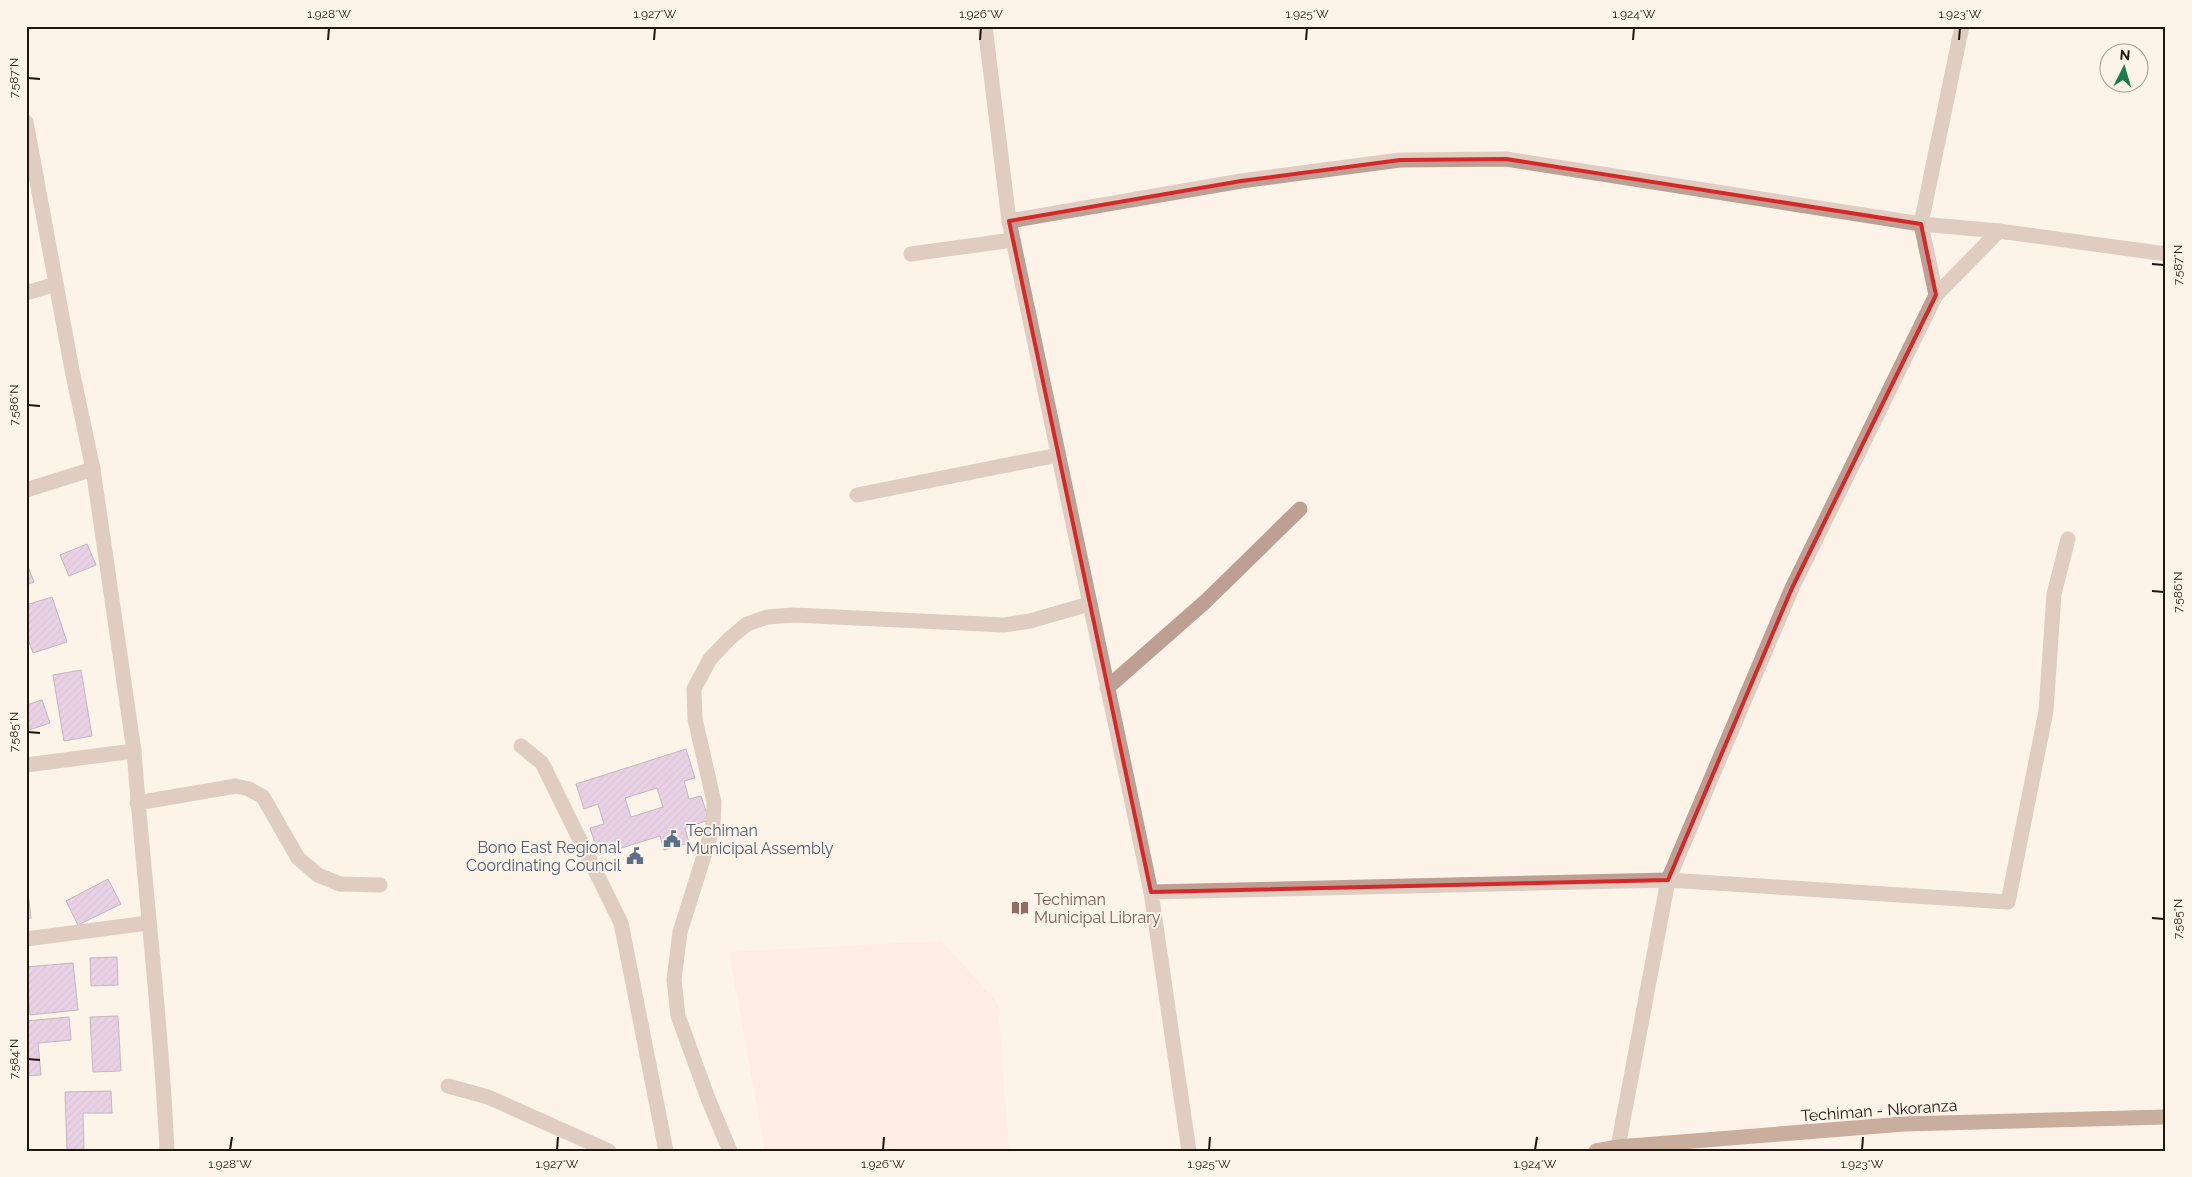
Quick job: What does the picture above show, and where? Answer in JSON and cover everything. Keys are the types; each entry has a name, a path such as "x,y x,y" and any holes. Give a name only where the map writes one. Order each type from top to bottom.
{"main road":[{"name":"Techiman - Nkoranza","path":"1596,1151 1618,1147 1904,1124 2166,1117"}],"street":[{"path":"985,26 1009,221 1151,892 1189,1151"},
{"path":"1936,295 1921,224 1962,26"},
{"path":"26,122 72,370 93,469 134,751 148,923 156,991 164,1150"},
{"path":"1009,221 1241,182 1400,160 1506,159 1921,224 1999,231 2166,254"},
{"path":"1618,1147 1668,880 1792,588 1936,295 1999,231"},
{"path":"911,254 1013,240"},
{"path":"26,293 56,284"},
{"path":"857,495 1058,455"},
{"path":"26,490 93,469"},
{"path":"1107,688 1206,601 1300,509"},
{"path":"1151,892 1668,880 2008,902 2046,711 2054,594 2068,539"},
{"path":"730,1151 709,1101 678,1016 674,980 680,932 713,827 714,802 695,719 694,689 710,659 729,638 747,624 767,617 794,615 1004,625 1030,621 1089,604"},
{"path":"521,746 542,763 621,923 666,1151"},
{"path":"26,766 134,751"},
{"path":"138,802 236,786 249,789 263,797 298,858 318,874 340,884 380,885"},
{"path":"26,939 148,923"},
{"path":"448,1086 488,1097 609,1151"}],"highlighted area":[{"path":"1506,159 1921,224 1936,295 1792,588 1668,880 1151,892 1009,221 1241,181 1400,160"}],"shaded area":[{"path":"942,941 998,1004 1009,1151 765,1151 729,952"}],"building":[{"path":"87,544 96,565 69,576 60,555"},
{"path":"26,562 34,582 26,585"},
{"path":"52,597 67,642 33,653 26,634 26,605"},
{"path":"81,670 92,736 64,741 53,675"},
{"path":"42,700 50,723 26,731 26,705"},
{"path":"686,749 695,778 684,781 689,799 701,796 709,820 685,828 689,843 664,850 660,836 599,855 590,828 604,824 598,804 584,809 576,784","holes":["657,788 663,807 631,817 625,798"]},
{"path":"26,876 31,918 26,919"},
{"path":"108,879 121,904 78,925 66,901"},
{"path":"117,957 118,985 91,986 90,958"},
{"path":"73,963 78,1010 30,1015 26,967"},
{"path":"118,1016 121,1071 93,1072 90,1017"},
{"path":"69,1017 71,1040 38,1043 41,1075 26,1076 26,1021"},
{"path":"111,1091 112,1113 83,1113 84,1151 67,1151 65,1092"}],"place":[{"name":"Techiman Municipal Assembly","path":"672,839"},
{"name":"Bono East Regional Coordinating Council","path":"635,856"},
{"name":"Techiman Municipal Library","path":"1020,908"}]}
